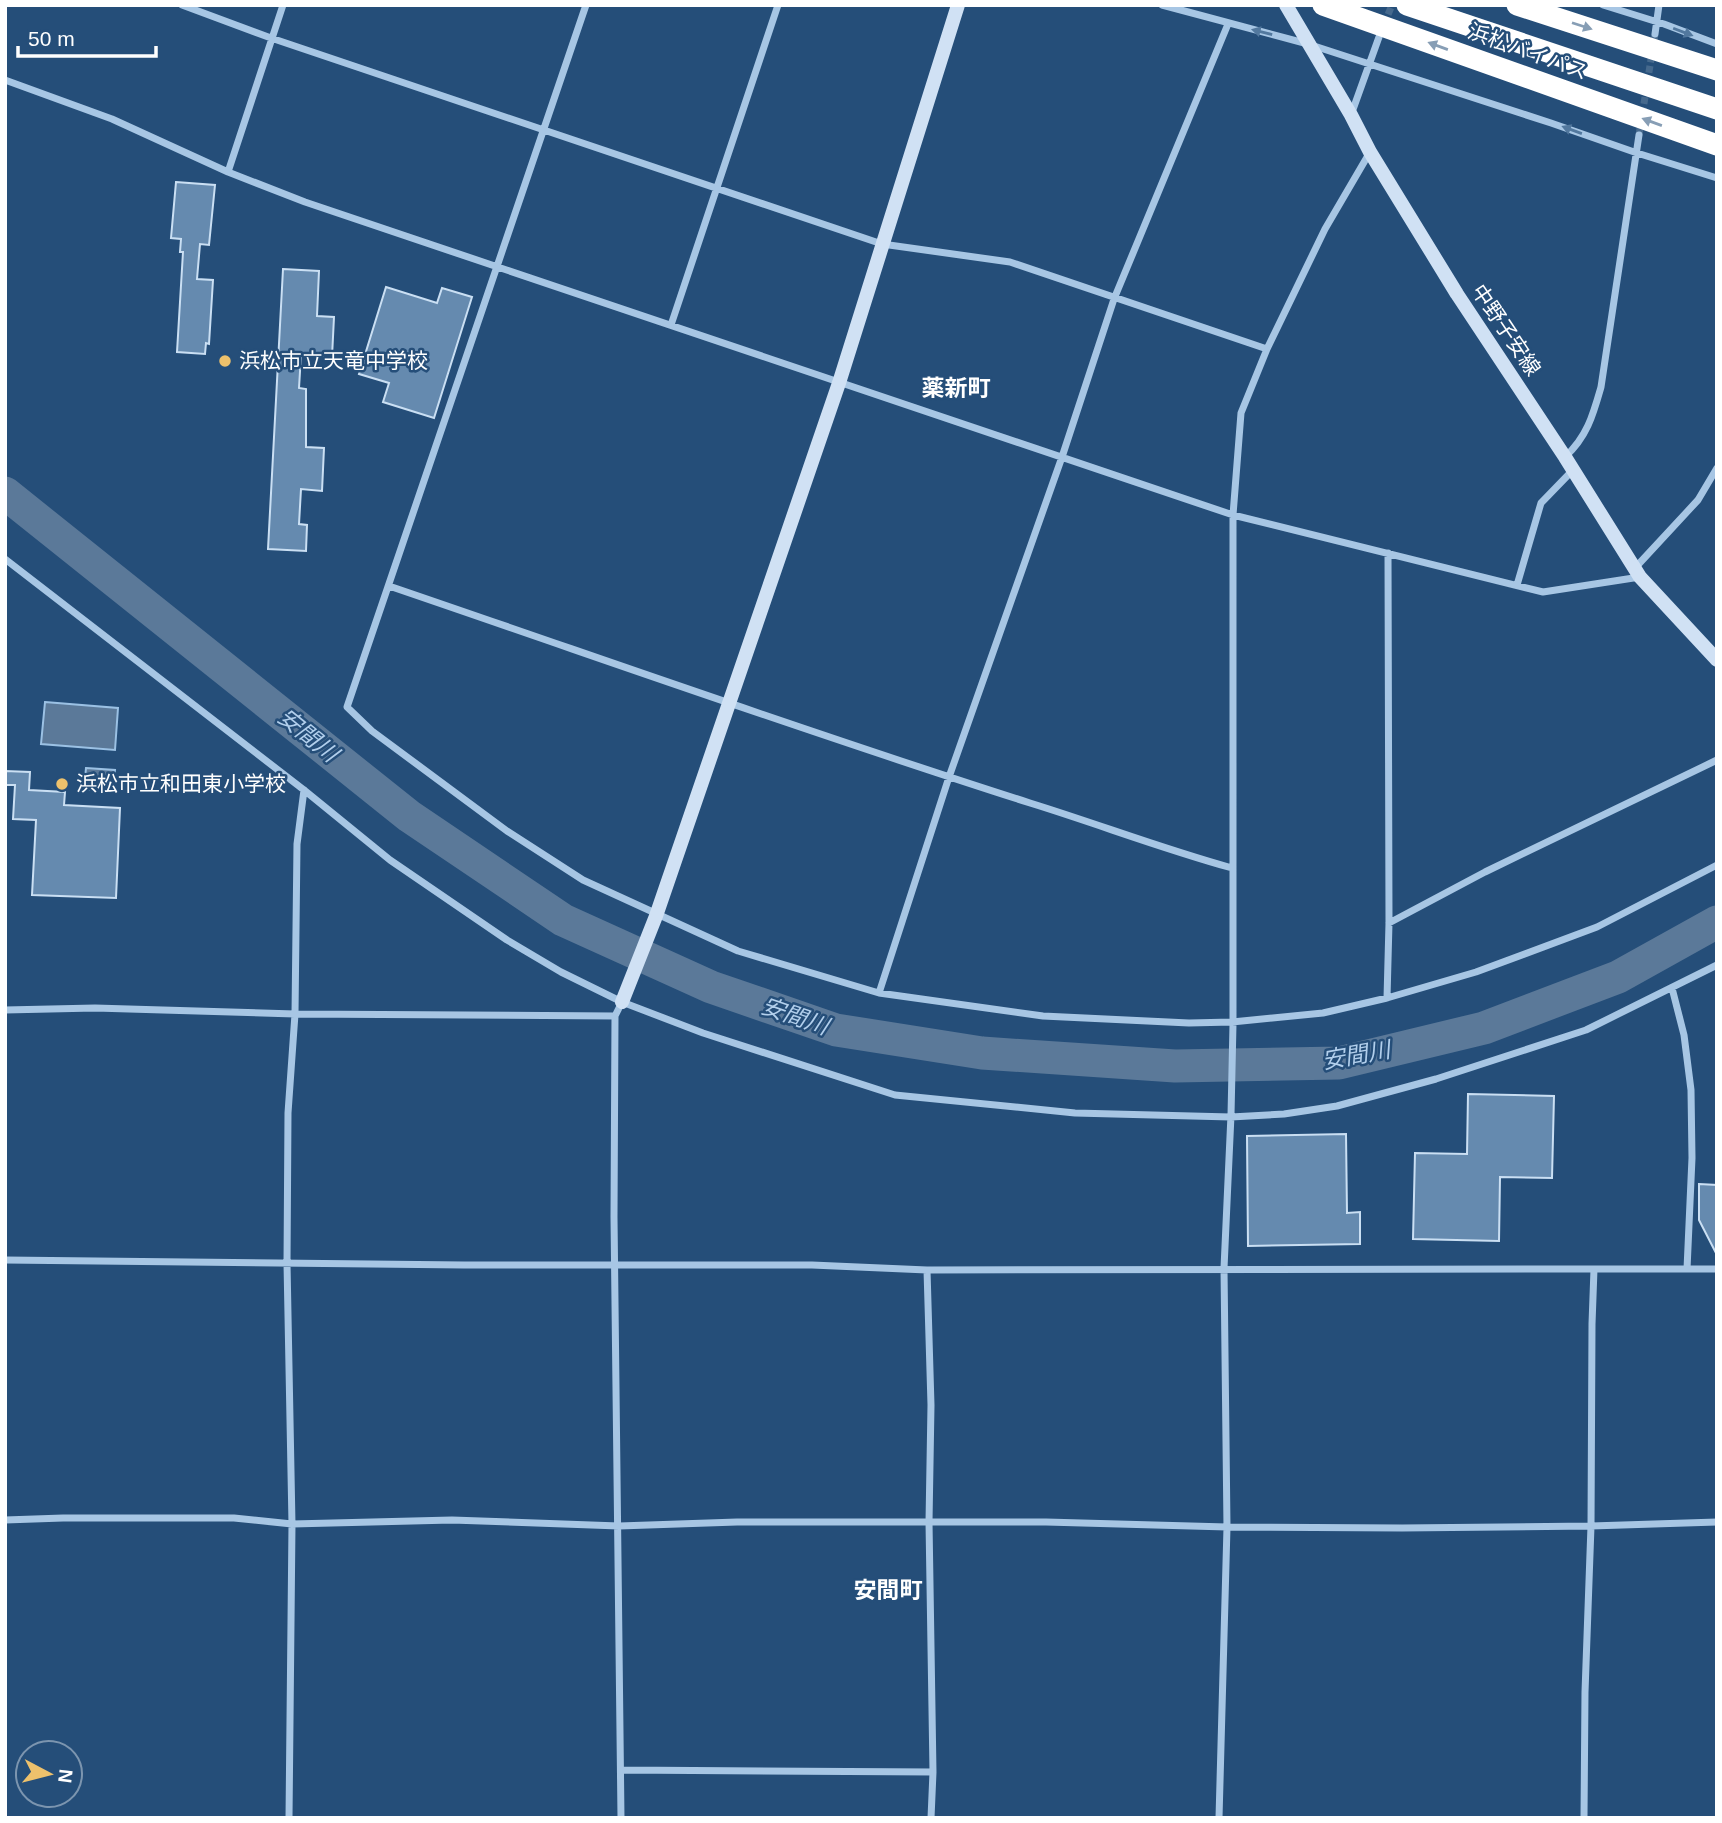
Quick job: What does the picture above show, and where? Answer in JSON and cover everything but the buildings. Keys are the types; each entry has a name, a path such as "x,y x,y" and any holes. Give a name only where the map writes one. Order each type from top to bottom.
{"highway":[{"name":"浜松バイパス","path":"1323,5 1717,145"},
{"name":"浜松バイパス","path":"1407,5 1717,109"},
{"path":"1517,5 1717,70"}],"street":[{"path":"183,5 271,38 882,244 1010,262 1267,349"},
{"path":"228,172 283,5"},
{"path":"586,5 347,707 372,731 507,831 583,880 738,951 879,993 1043,1016 1233,1023 1323,1013 1476,972 1597,927 1717,865"},
{"path":"671,325 778,5"},
{"path":"621,1818 615,1265 620,1006 657,916 839,383 958,5"},
{"path":"1163,5 1308,44 1717,178"},
{"name":"中野子安線","path":"1286,5 1370,152 1457,295 1565,457 1637,572 1717,660"},
{"path":"1603,5 1717,44"},
{"path":"1655,34 1659,5"},
{"path":"879,993 949,777 1062,457 1114,299 1228,24"},
{"path":"1351,115 1379,37"},
{"path":"5,80 112,119 228,172 306,202 1233,515 1543,592 1637,572 1698,500 1717,468"},
{"path":"1565,457 1580,444 1591,423 1601,387 1639,135"},
{"path":"1219,1818 1227,1527 1224,1268 1233,1023 1233,515 1241,413 1267,349 1325,229 1370,152"},
{"path":"1517,585 1541,503 1572,471"},
{"path":"1387,998 1388,553"},
{"path":"5,559 304,790 390,860 507,940 620,1006 895,1095 1075,1113 1231,1116 1284,1114 1337,1106 1436,1079 1586,1030 1717,965"},
{"path":"389,586 949,777 1079,818 1174,852 1231,868"},
{"path":"1389,923 1485,872 1717,760"},
{"path":"289,1818 292,1524 287,1263 288,1113 295,1014 297,844 304,790"},
{"path":"1672,988 1684,1035 1691,1090 1692,1158 1687,1269"},
{"path":"5,1010 95,1008 295,1014 620,1006"},
{"path":"5,1260 812,1265 927,1270 1717,1269"},
{"path":"1584,1818 1594,1269"},
{"path":"927,1270 932,1818"},
{"path":"5,1520 234,1518 292,1524 452,1520 619,1526 737,1522 1046,1522 1227,1527 1591,1526 1717,1522"},
{"path":"621,1770 933,1772"}],"water":[{"path":"45,702 118,708 115,750 41,744"},
{"path":"86,768 115,770 113,791 84,789"}],"waterway":[{"name":"安間川","path":"5,493 409,816 563,920 711,987 836,1030 982,1053 1175,1066 1339,1063 1484,1028 1618,977 1717,922"}],"tunnel":[{"path":"1384,24 1392,5"},
{"path":"1639,135 1655,34"}],"place":[{"name":"浜松市立天竜中学校","path":"225,361"},
{"name":"浜松市立和田東小学校","path":"62,784"}],"district":[{"name":"薬新町","path":"956,388"},
{"name":"安間町","path":"888,1590"}]}
